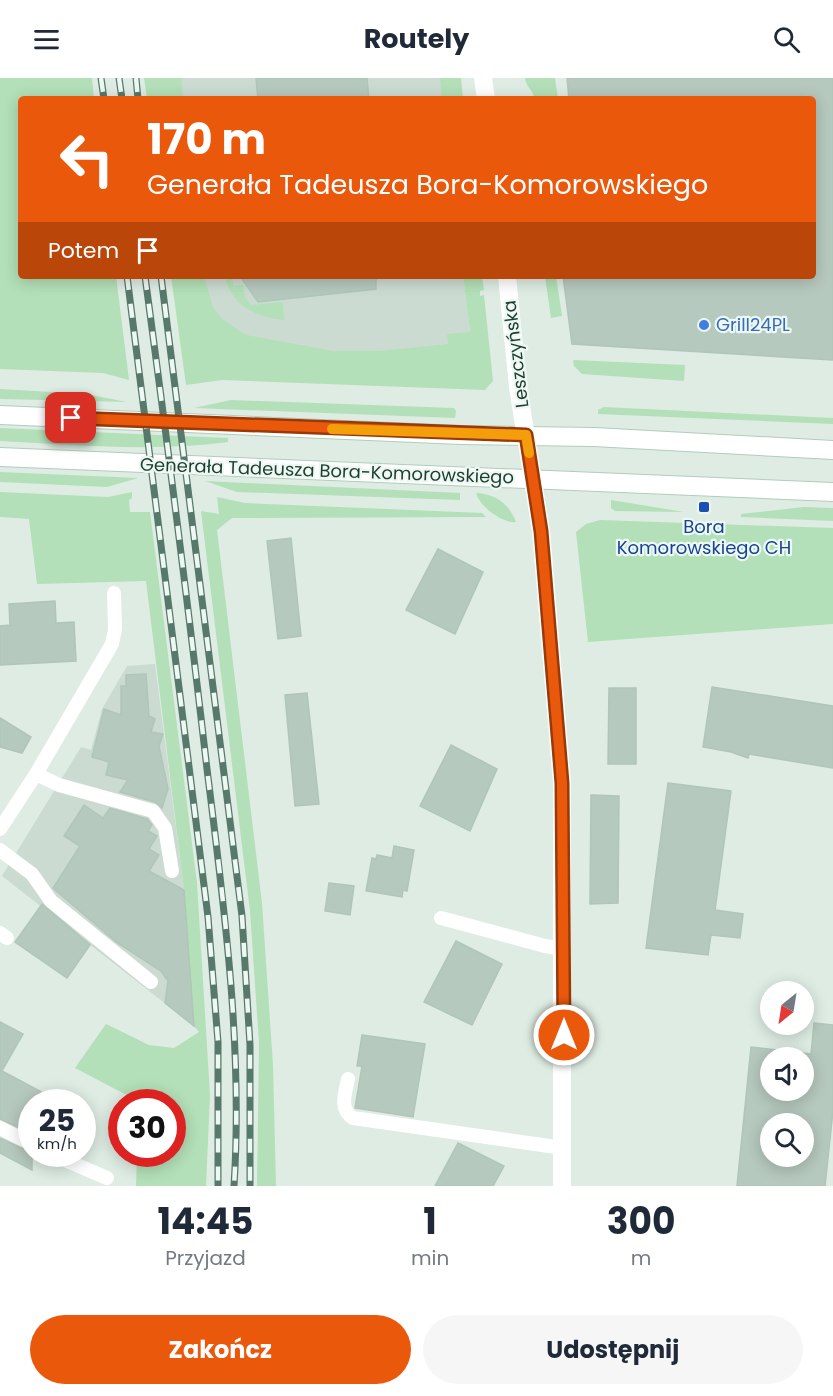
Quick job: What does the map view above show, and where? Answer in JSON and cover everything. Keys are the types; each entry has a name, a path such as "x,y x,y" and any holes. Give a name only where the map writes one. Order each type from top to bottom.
{"main road":[{"path":"483,78 486,96"},
{"name":"Leszczyńska","path":"507,279 526,435 543,549 562,783 564,949 562,1186"},
{"path":"0,415 526,435 833,450"},
{"name":"Generała Tadeusza Bora-Komorowskiego","path":"0,457 833,492"}],"lane":[{"path":"0,829 36,774 112,644 115,629 114,593"},
{"path":"36,774 86,794 144,807 153,812 165,828 172,871"},
{"path":"0,850 32,874 51,902 151,982"},
{"path":"441,918 564,949"},
{"path":"348,1079 343,1104 353,1119 563,1149"},
{"path":"0,1128 18,1137"},
{"path":"81,1167 107,1178"}],"shaded area":[{"path":"166,78 445,78 447,96 169,96"},
{"path":"191,279 463,279 470,332 458,364 201,349"},
{"path":"155,664 184,890 194,1026 2,876 81,747 91,750 102,709 127,666"}],"green space":[{"path":"0,78 92,78 94,96 18,96 18,279 116,279 129,380 103,373 0,369"},
{"path":"144,78 181,78 183,96 147,96"},
{"path":"440,78 461,78 463,96 442,96"},
{"path":"525,78 555,78 558,96 534,96"},
{"path":"171,279 205,279 213,307 222,319 246,335 334,351 379,351 448,344 447,334 470,332 463,279 482,279 484,290 480,291 480,296 484,295 493,381 485,390 222,380 186,385"},
{"path":"226,279 232,279 233,286 243,285 245,297 251,305 283,302 284,320 264,316 246,308 233,295"},
{"path":"545,279 556,279 562,316 551,318"},
{"path":"573,360 685,365 684,381 582,374 574,366"},
{"path":"0,389 86,394 127,402 0,399"},
{"path":"231,400 454,408 456,411 455,418 194,408"},
{"path":"604,407 833,418 833,424 598,414 598,410"},
{"path":"0,428 228,438 228,442 143,447 0,441"},
{"path":"0,472 138,478 107,487 0,482"},
{"path":"205,481 460,493 460,500 237,492"},
{"path":"0,492 108,497 132,492 132,498 129,500 130,512 150,512 197,883 210,1095 206,1186 136,1186 137,1167 186,1167 186,1089 115,1089 75,1068 106,1024 149,1045 174,1048 199,1032 194,1026 184,890 146,581 37,584 29,519 0,517"},
{"path":"476,493 490,495 501,501 510,510 516,522 505,520 492,513"},
{"path":"217,497 245,503 482,513 486,517 232,518 217,530 262,903 273,1065 276,1186 257,1186 259,1043 250,911 201,511 219,514"},
{"path":"611,500 684,512 615,511 611,508"},
{"path":"804,507 833,508 833,521 741,517 741,514"},
{"path":"600,520 833,528 833,624 588,642 576,532 586,524"}],"building":[{"path":"256,78 367,78 369,96 258,96"},
{"path":"567,78 833,78 833,360 572,344 563,279 816,279 816,96 569,96"},
{"path":"242,279 376,279 376,289 258,302"},
{"path":"291,538 301,636 278,639 267,541"},
{"path":"438,549 483,572 455,634 406,610"},
{"path":"55,601 56,623 74,622 76,661 0,665 0,626 10,625 9,604"},
{"path":"146,674 149,716 155,719 151,732 163,734 159,746 168,789 162,808 155,802 120,792 128,780 106,775 109,762 92,757 104,709 121,715 121,686 126,686 126,675"},
{"path":"712,687 833,706 833,768 749,754 748,758 703,747"},
{"path":"609,688 636,688 636,764 608,764"},
{"path":"307,693 319,804 295,806 285,695"},
{"path":"0,718 31,737 22,753 0,747"},
{"path":"451,745 497,769 470,831 420,806"},
{"path":"668,783 731,791 715,910 743,914 740,938 711,935 708,955 646,948"},
{"path":"591,795 619,796 618,903 590,904"},
{"path":"84,805 103,818 110,808 147,819 152,825 148,831 157,836 149,849 159,855 149,871 184,890 194,1026 165,1003 168,981 161,971 116,942 53,888 80,846 64,836"},
{"path":"394,846 414,850 407,891 403,890 402,897 366,891 372,858 376,859 377,855 392,858"},
{"path":"329,883 354,886 350,915 325,911"},
{"path":"42,904 90,945 67,978 15,942"},
{"path":"456,941 502,964 472,1025 424,1002"},
{"path":"0,1022 23,1034 2,1071 36,1089 18,1089 18,1127 0,1119"},
{"path":"814,1023 833,1025 833,1111 825,1186 737,1186 751,1047 760,1048 760,1101 814,1101 814,1047 812,1047"},
{"path":"362,1035 425,1044 413,1117 355,1108 362,1066 357,1066"},
{"path":"0,1138 18,1146 18,1163 0,1153"},
{"path":"458,1143 504,1166 493,1186 435,1186"}],"railway":[{"path":"101,78 104,96"},
{"path":"119,78 122,96"},
{"path":"136,78 138,96"},
{"path":"127,279 208,917 218,1042 218,1186"},
{"path":"145,279 220,872 234,1029 236,1081 234,1186"},
{"path":"161,279 242,916 250,1045 250,1186"}],"slow traffic":[{"path":"332,429 461,435 526,435 529,453"}],"place":[{"name":"Grill24PL","path":"704,325"},
{"name":"Bora Komorowskiego CH","path":"704,507"}],"route":[{"path":"71,418 461,435 526,435 541,531 562,783 564,1035"}]}
